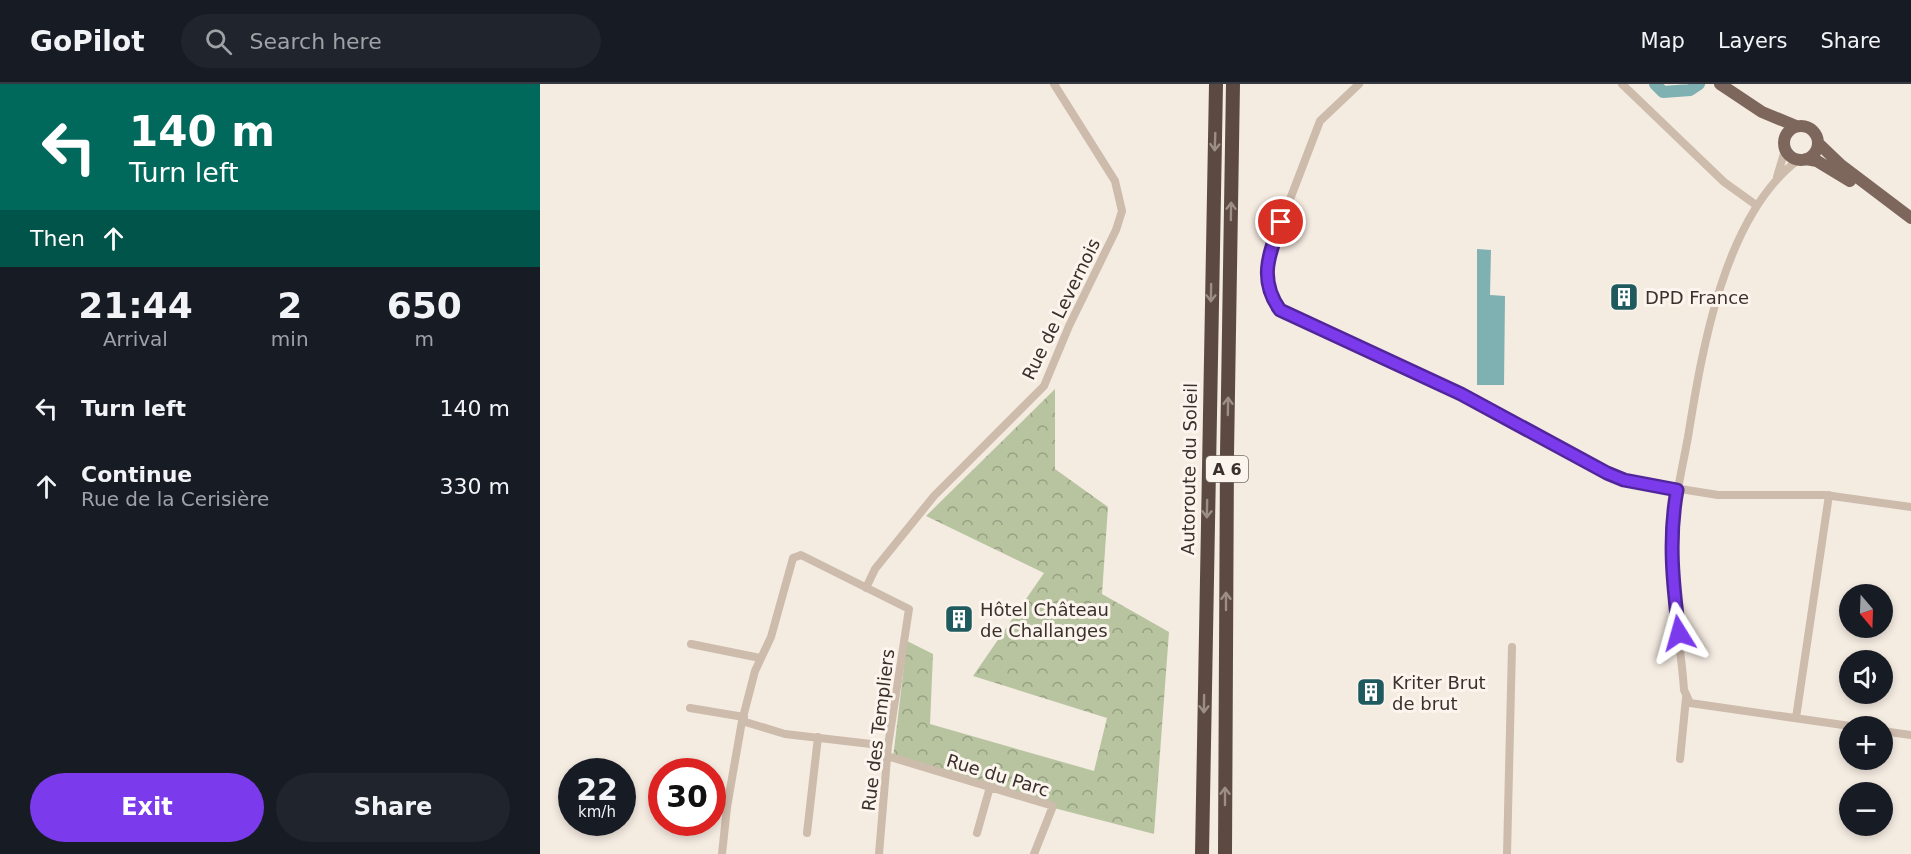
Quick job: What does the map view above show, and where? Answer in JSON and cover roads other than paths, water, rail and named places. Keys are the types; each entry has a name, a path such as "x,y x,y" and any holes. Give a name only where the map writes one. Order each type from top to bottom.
{"highway":[{"name":"Autoroute du Soleil","path":"1202,854 1216,84"},
{"name":"Autoroute du Soleil","path":"1225,854 1227,454 1233,84"}],"main road":[{"path":"1720,84 1762,112 1796,126 1812,129 1818,143 1841,165 1911,218"},
{"path":"1762,112 1781,135 1785,146 1802,159 1817,161 1881,196"},
{"path":"1785,146 1787,132 1796,126"},
{"path":"1802,159 1816,152 1818,143"}],"street":[{"name":"Rue de Levernois","path":"866,588 875,569 934,496 1044,386 1069,326 1116,230 1122,211 1115,181 1054,84"},
{"path":"1359,84 1320,120 1266,262 1266,280 1272,299 1280,310 1364,351 1461,394 1624,480 1718,495 1829,495 1911,507"},
{"path":"1622,84 1724,182 1756,205"},
{"path":"1776,178 1785,146"},
{"path":"1680,759 1686,698 1672,579 1672,515 1704,345 1714,308 1749,216 1776,178 1802,159"},
{"path":"1796,718 1829,495"},
{"path":"722,854 727,807 743,719 760,658 771,637 793,558 801,555 866,588"},
{"name":"Rue des Templiers","path":"866,588 909,609 888,746 879,854"},
{"path":"691,645 760,658"},
{"path":"1507,854 1512,647"},
{"path":"1686,698 1697,705 1839,724"},
{"path":"690,708 743,719 785,734 888,746"},
{"path":"1893,733 1911,735"},
{"path":"807,833 818,737"},
{"name":"Rue du Parc","path":"887,756 1053,806 1034,854"},
{"path":"977,833 990,787"}],"water":[{"path":"1477,249 1491,250 1490,295 1505,296 1504,385 1477,385"}],"waterway":[{"path":"1655,84 1663,92 1690,90 1699,84"}],"place":[{"name":"DPD France","path":"1624,297"},
{"name":"Hôtel Château de Challanges","path":"959,619"},
{"name":"Kriter Brut de brut","path":"1371,692"}]}
